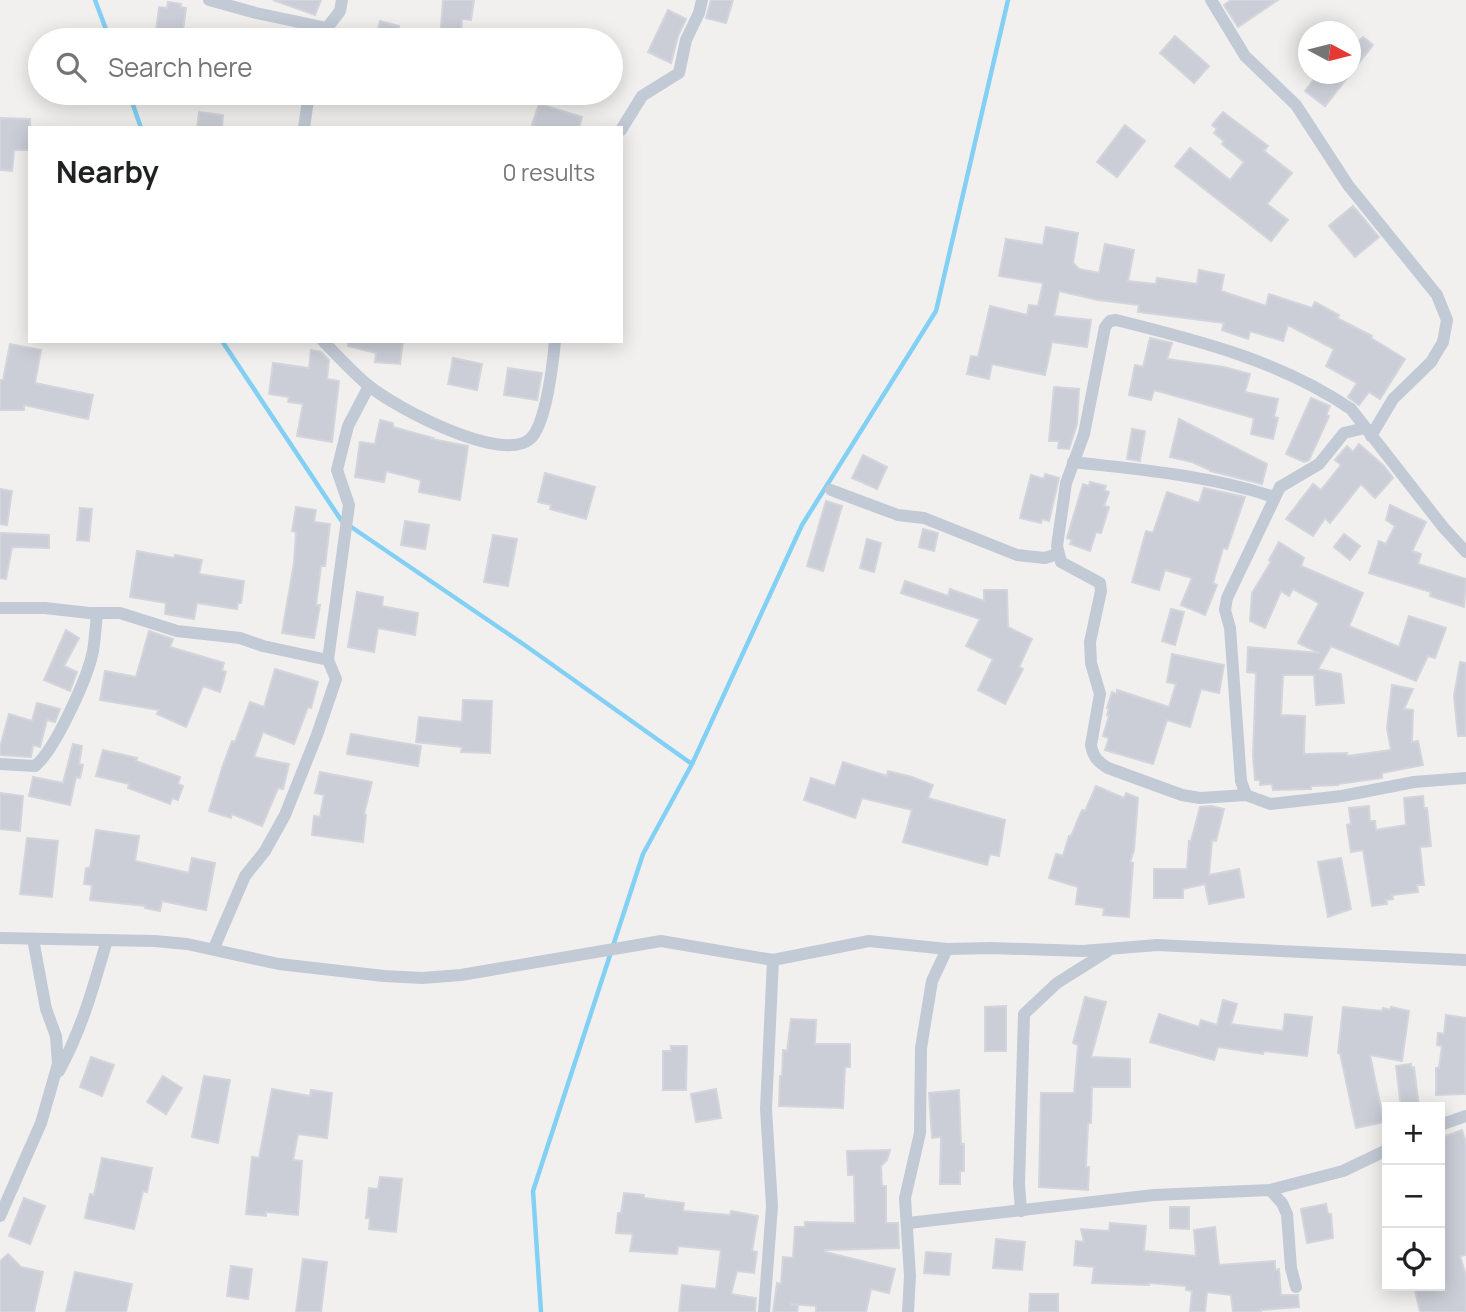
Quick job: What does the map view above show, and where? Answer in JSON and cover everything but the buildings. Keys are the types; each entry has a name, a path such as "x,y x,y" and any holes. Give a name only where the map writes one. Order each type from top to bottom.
{"street":[{"path":"209,0 305,28"},
{"path":"329,28 340,11 342,0"},
{"path":"623,127 642,96 679,73 686,40 702,0"},
{"path":"1211,0 1245,56 1296,105 1348,185 1437,295 1447,320 1443,342 1431,362 1393,399 1368,432"},
{"path":"304,126 307,105"},
{"path":"1466,552 1443,527 1351,409 1298,377 1191,339 1116,320 1110,321 1105,327 1084,434 1066,483 1057,554 1060,562 1100,583 1101,591 1090,642 1091,663 1100,694 1091,745 1092,753 1099,762 1108,768 1182,795 1246,795 1270,804 1342,796 1414,782 1466,778"},
{"path":"325,343 369,386 418,418 467,437 511,447 530,439 542,417 555,343"},
{"path":"214,948 245,876 265,851 285,816 313,747 336,679 328,660 349,505 337,470 348,426 369,386"},
{"path":"1246,795 1241,781 1230,628 1225,610 1231,587 1280,487 1319,464 1343,433 1368,432"},
{"path":"1073,462 1202,477 1274,497"},
{"path":"831,490 898,514 924,518 1017,555 1045,558 1057,554"},
{"path":"0,608 121,612 177,631 240,638 263,646 328,660"},
{"path":"0,764 35,766 55,741 93,652 97,613"},
{"path":"0,938 155,941 214,948 279,964 422,978 461,975 661,940 773,960 869,941 947,949 1111,949 1157,945 1466,960"},
{"path":"33,939 46,1009 56,1036 56,1076"},
{"path":"0,1216 27,1157 56,1076 90,1002 107,940"},
{"path":"908,1312 910,1276 905,1198 919,1141 921,1048 932,981 947,949"},
{"path":"1021,1211 1019,1184 1024,1014 1057,983 1111,949"},
{"path":"764,1312 772,1206 766,1109 773,960"},
{"path":"1445,1123 1466,1116"},
{"path":"908,1223 1085,1201 1270,1189 1343,1171 1382,1152"},
{"path":"1270,1189 1287,1214 1291,1268 1296,1287"}],"waterway":[{"path":"95,0 106,28"},
{"path":"541,1312 533,1191 643,854 692,764 802,525 936,311 1008,0"},
{"path":"133,105 140,126"},
{"path":"223,343 341,520 526,646 692,764"}]}
